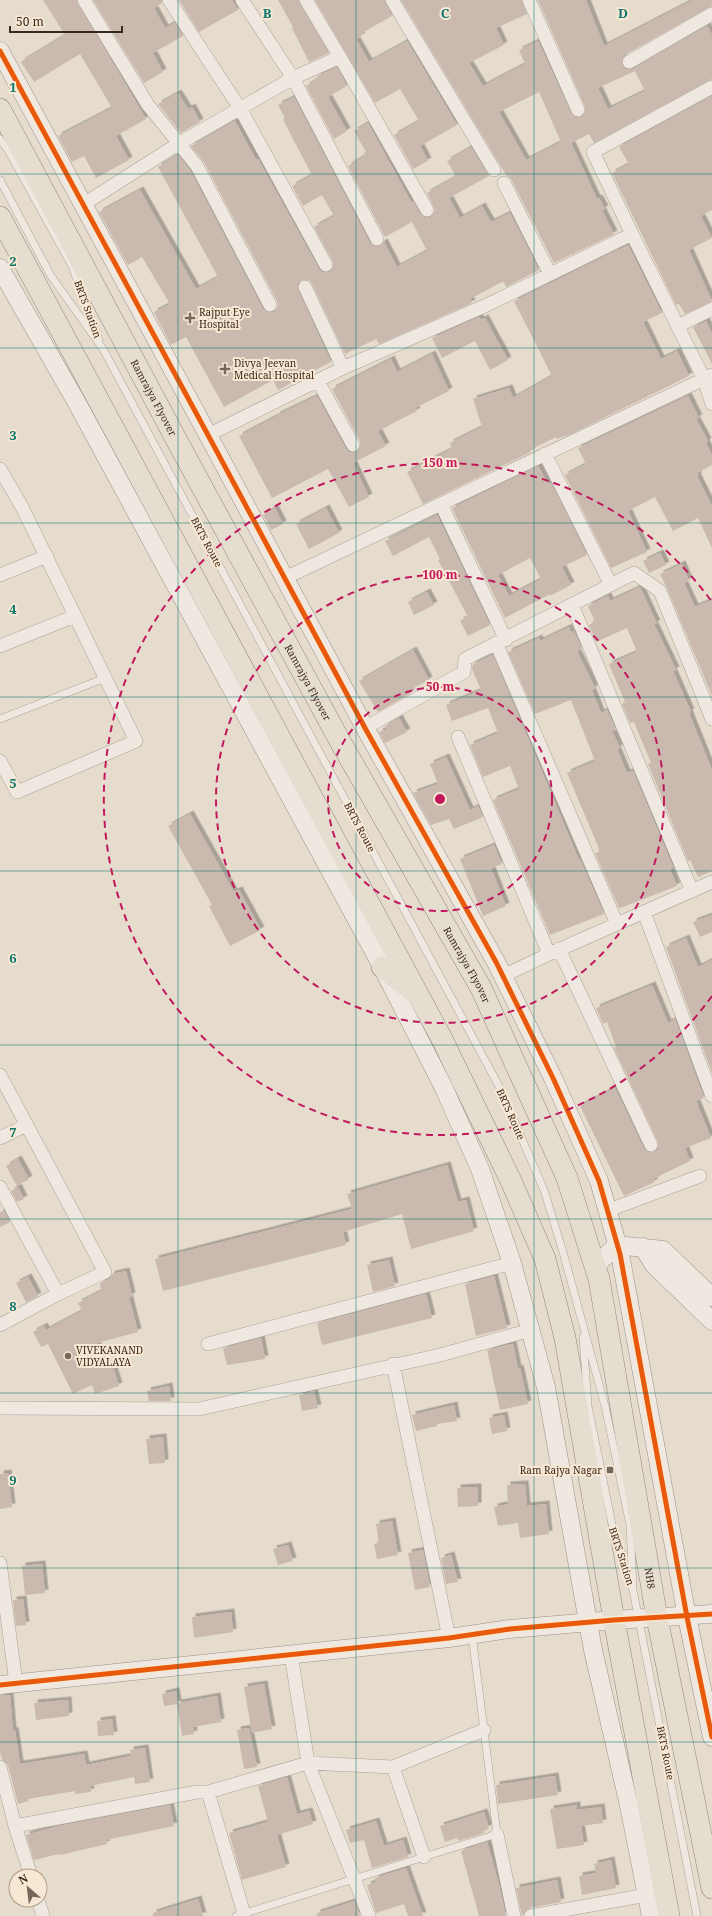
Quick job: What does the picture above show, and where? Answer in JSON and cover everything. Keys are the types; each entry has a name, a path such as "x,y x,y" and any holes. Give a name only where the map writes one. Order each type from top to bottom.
{"main road":[{"name":"Ramrajya Flyover","path":"0,109 341,743 481,988 567,1178 595,1266"},
{"path":"0,217 442,1039 511,1181 545,1259 565,1338 614,1620 669,1916"},
{"path":"382,967 420,997"},
{"name":"NH8","path":"595,1266 599,1279 621,1400 648,1618 712,1888"}],"street":[{"path":"84,0 148,104 178,144 197,166 270,305"},
{"path":"169,0 241,110 326,265"},
{"path":"242,0 293,78 377,239"},
{"path":"306,0 427,210"},
{"path":"392,0 494,170"},
{"path":"529,0 578,110"},
{"path":"629,62 712,14"},
{"path":"0,51 84,204 365,728 503,976 553,1078 599,1181 620,1254 687,1617 712,1738"},
{"path":"84,204 178,144 241,110 293,78 340,57"},
{"path":"712,87 593,152 678,326 708,377 712,404"},
{"path":"504,183 550,274"},
{"path":"208,435 343,368 489,304 632,234"},
{"path":"0,268 77,403 382,967 443,1086 480,1169 512,1263 546,1387 589,1622 651,1916"},
{"path":"305,287 343,368"},
{"path":"678,326 712,309"},
{"path":"285,578 708,377"},
{"path":"318,381 353,446"},
{"path":"545,454 611,585"},
{"path":"0,469 22,507 136,741 17,792 2,768"},
{"path":"441,504 501,642 617,924"},
{"path":"0,575 46,556"},
{"path":"365,728 464,672 465,660 634,573 660,591 712,720"},
{"path":"572,604 692,891"},
{"path":"0,646 75,616"},
{"path":"458,737 554,952 651,1145"},
{"path":"503,976 712,882"},
{"path":"644,912 712,1096"},
{"path":"0,1075 105,1272 0,1324"},
{"path":"0,1138 27,1125"},
{"path":"608,1208 700,1176"},
{"path":"0,1187 58,1294"},
{"path":"595,1266 617,1245 663,1250 712,1297"},
{"path":"643,1247 654,1265 712,1321"},
{"path":"208,1344 512,1263"},
{"path":"0,1408 198,1409 393,1364 440,1355 531,1330"},
{"path":"393,1364 449,1638"},
{"path":"0,1563 8,1684 589,1622 687,1617 712,1614"},
{"path":"291,1654 308,1763 369,1916"},
{"path":"15,1826 197,1792 208,1792 308,1763 393,1767 484,1730"},
{"path":"393,1767 424,1857"},
{"path":"0,1768 15,1826 28,1868"},
{"path":"208,1792 240,1915"},
{"path":"497,1834 514,1916"},
{"path":"531,1916 647,1895"}],"lane":[{"name":"BRTS Station","path":"0,139 8,150 72,266 103,349"},
{"name":"BRTS Station","path":"0,180 51,276 103,349"},
{"name":"BRTS Route","path":"103,349 501,1090 544,1190 564,1252 582,1321"},
{"path":"0,719 105,678"},
{"name":"BRTS Station","path":"582,1321 605,1406 630,1525 633,1590"},
{"name":"BRTS Station","path":"582,1321 588,1406 612,1524 633,1590"},
{"name":"BRTS Route","path":"633,1590 648,1618 697,1916"},
{"path":"240,1915 497,1834 472,1634"}],"building":[{"path":"43,0 76,0 146,119 116,136 129,160 96,178 84,156 72,162 58,136 112,108 80,54 34,82 21,62 65,35"},
{"path":"93,0 161,0 162,3 154,8 165,28 175,23 183,36 153,53 163,72 144,83"},
{"path":"179,0 232,0 238,10 199,32"},
{"path":"278,0 298,0 329,53 309,62 292,28 293,27"},
{"path":"315,0 384,0 392,16 360,34 362,36 356,39 369,62 407,41 457,125 420,146 428,161 413,169 394,135 419,121 400,89 375,103"},
{"path":"401,0 521,0 527,14 496,28 504,45 469,63 483,86 525,64 519,50 538,41 571,113 578,118 585,114 585,107 538,0 586,0 604,46 693,0 712,0 712,6 625,55 621,62 625,69 633,69 707,26 712,35 712,79 594,143 589,134 571,143 597,199 599,198 605,209 602,210 614,234 554,263 511,179 506,175","holes":["635,71 645,91 608,109 598,88","539,92 561,142 526,160 499,112"]},
{"path":"337,67 347,86 328,97 347,131 334,139 306,86 318,79 317,76"},
{"path":"178,93 188,109 192,107 200,122 181,133 158,104"},
{"path":"712,96 712,210 701,216 712,238 689,250 712,301 685,314 679,304 676,305 612,173 629,164 619,147"},
{"path":"294,97 370,243 377,247 384,242 397,267 427,251 412,222 385,237 348,166 366,155 364,152 366,152 354,131 368,123 411,202 413,201 420,214 427,218 431,217 435,210 427,193 454,178 453,176 455,175 447,161 471,147 489,176 449,198 460,218 482,206 491,222 510,213 539,270 506,287 504,282 500,283 470,299 472,303 379,344 376,339 345,354 312,284 309,280 302,280 298,283 298,290 331,362 278,390 273,380 224,407 186,337 171,345 154,312 170,304 142,257 128,265 99,212 140,190 196,289 218,277 158,167 178,155 190,170 263,309 269,313 274,312 278,306 277,301 204,162 191,146 235,121 256,160 258,159 319,269 322,272 329,272 333,269 333,262 314,227 334,216 322,195 303,206 292,186 312,175 283,119 285,118 278,105"},
{"path":"628,245 662,313 643,322 661,359 677,351 689,376 571,434 557,439 556,437 530,450 531,452 423,504 407,472 452,449 450,443 482,427 473,399 509,388 513,398 552,376 514,301"},
{"path":"479,317 481,320 485,318 508,360 490,370 475,341 442,358 432,338"},
{"path":"706,321 712,334 712,364 693,327"},
{"path":"432,354 449,391 415,408 417,411 378,431 386,446 353,463 369,497 349,507 328,469 272,498 239,436 277,415 317,396 346,449 349,452 356,452 360,449 360,441 332,389 391,359 397,372"},
{"path":"688,396 699,418 696,419 708,441 706,443 712,455 712,465 697,473 699,476 697,476 712,506 712,548 698,518 673,531 655,497 628,511 647,552 611,568 565,475 586,464 578,448"},
{"path":"538,466 548,484 551,483 587,555 562,567 571,585 550,596 550,594 505,618 452,508","holes":["530,558 541,579 509,596 498,575"]},
{"path":"275,508 283,524 271,530 263,515"},
{"path":"326,508 339,533 309,549 296,524"},
{"path":"437,515 490,625 468,636 460,621 468,617 438,560 440,559 429,537 393,556 385,541"},
{"path":"660,553 666,565 649,573 643,561"},
{"path":"682,564 689,581 684,583 695,607 712,600 712,696 660,574"},
{"path":"640,587 657,624 654,624 676,670 673,671 691,712 689,713 712,770 712,871 698,877 690,860 688,861 648,764 651,763 634,722 630,723 622,704 625,702 609,664 637,652 627,628 596,642 589,625 595,622 588,606 608,596 610,601"},
{"path":"427,592 434,605 414,615 408,602"},
{"path":"569,627 571,633 574,631 582,649 577,651 595,688 592,690 601,713 607,710 616,730 612,731 620,748 617,749 627,773 633,771 673,867 670,869 677,886 619,908 595,853 600,851 567,773 595,761 571,700 535,714 508,652 539,638 540,641"},
{"path":"413,650 429,680 410,690 411,693 378,712 359,681"},
{"path":"493,655 579,860 580,859 604,914 550,935 493,800 519,789 510,766 483,777 470,745 498,733 488,708 452,721 446,705 481,690 472,669 473,664"},
{"path":"399,718 407,732 385,743 379,732 387,729 385,726"},
{"path":"446,757 470,810 478,806 483,817 454,829 449,819 431,825 413,793 438,784 430,764"},
{"path":"190,814 234,892 239,890 261,930 230,946 209,906 212,905 168,826"},
{"path":"494,845 502,864 491,868 506,906 483,916 460,859"},
{"path":"712,915 712,932 700,937 693,922"},
{"path":"686,938 698,967 712,960 712,1073 666,947"},
{"path":"652,985 668,1023 675,1019 704,1098 696,1101 711,1138 685,1148 690,1161 653,1179 655,1182 624,1196 580,1106 615,1088 644,1149 651,1153 658,1149 658,1142 614,1048 616,1047 607,1022 603,1024 596,1008"},
{"path":"18,1159 29,1179 17,1186 6,1166"},
{"path":"447,1165 458,1202 466,1200 474,1231 411,1249 402,1214 343,1232 346,1245 163,1291 155,1259 352,1209 347,1194"},
{"path":"18,1187 24,1199 17,1202 11,1191"},
{"path":"4,1211 10,1222 0,1227 0,1212"},
{"path":"389,1260 395,1286 373,1292 367,1265"},
{"path":"126,1271 132,1296 129,1297 138,1332 97,1343 104,1367 112,1364 119,1386 95,1394 92,1385 73,1394 48,1344 41,1347 33,1332 44,1326 46,1330 82,1311 78,1303 101,1291 100,1283 109,1279 112,1274"},
{"path":"494,1276 507,1328 476,1336 465,1284"},
{"path":"28,1277 38,1296 26,1302 16,1283"},
{"path":"426,1294 432,1318 322,1345 317,1323"},
{"path":"261,1338 265,1359 227,1365 223,1348"},
{"path":"513,1344 518,1369 520,1368 528,1404 500,1410 487,1350"},
{"path":"169,1386 171,1401 149,1401 147,1391"},
{"path":"314,1391 318,1408 302,1411 299,1395"},
{"path":"454,1405 457,1421 437,1424 437,1426 416,1431 412,1415"},
{"path":"504,1415 507,1431 492,1434 489,1418"},
{"path":"163,1437 165,1463 149,1464 146,1439"},
{"path":"8,1473 12,1507 0,1509 0,1474"},
{"path":"525,1484 527,1506 546,1504 549,1534 520,1538 518,1523 498,1526 494,1507 508,1504 507,1485"},
{"path":"478,1487 478,1506 458,1507 457,1488"},
{"path":"392,1521 398,1555 377,1559 374,1544 379,1543 376,1524"},
{"path":"288,1545 293,1561 278,1565 273,1549"},
{"path":"423,1550 430,1587 415,1590 408,1553"},
{"path":"451,1555 458,1582 446,1584 441,1558"},
{"path":"42,1564 45,1593 25,1595 22,1566"},
{"path":"23,1599 26,1625 16,1626 13,1600"},
{"path":"231,1612 233,1632 194,1638 192,1617"},
{"path":"264,1684 272,1729 252,1733 244,1687"},
{"path":"176,1691 178,1703 217,1696 221,1722 193,1727 194,1734 182,1736 177,1704 164,1706 162,1694"},
{"path":"0,1695 10,1695 13,1731 15,1730 20,1764 84,1754 86,1765 131,1756 130,1750 145,1748 150,1782 135,1784 134,1777 90,1786 91,1792 75,1794 75,1791 28,1799 29,1801 18,1804 8,1765 2,1759 0,1752"},
{"path":"68,1700 69,1716 36,1720 34,1703"},
{"path":"112,1719 114,1735 98,1736 97,1721"},
{"path":"249,1728 257,1767 244,1769 237,1730"},
{"path":"555,1776 558,1795 498,1804 496,1785"},
{"path":"287,1777 297,1814 309,1811 313,1824 277,1835 286,1867 242,1880 229,1833 268,1822 258,1786"},
{"path":"170,1805 174,1826 106,1840 107,1844 60,1855 34,1860 26,1835 58,1826"},
{"path":"577,1805 577,1810 601,1807 603,1823 581,1826 584,1845 557,1849 550,1809"},
{"path":"484,1812 489,1828 483,1830 484,1833 458,1841 457,1838 445,1842 440,1826"},
{"path":"376,1821 384,1846 403,1840 408,1857 372,1868 364,1840 350,1843 346,1830"},
{"path":"487,1842 506,1916 479,1916 461,1851"},
{"path":"611,1860 616,1888 582,1895 579,1876 596,1873 594,1864"},
{"path":"406,1868 423,1916 408,1916 404,1904 376,1913 367,1885 376,1882 375,1878"},
{"path":"557,1880 561,1902 529,1908 522,1916 516,1888"},
{"path":"198,1899 203,1916 153,1916 153,1913"},
{"path":"355,1901 360,1916 317,1916 317,1913"}],"cycle path":[{"path":"0,51 365,728 496,962 553,1078 599,1181 620,1254 687,1617 712,1737"},
{"path":"0,1685 449,1638 510,1629 614,1620 712,1614"}],"place":[{"name":"Rajput Eye Hospital","path":"190,318"},
{"name":"Divya Jeevan Medical Hospital","path":"225,369"},
{"name":"VIVEKANAND VIDYALAYA","path":"68,1356"},
{"name":"Ram Rajya Nagar","path":"610,1470"}]}
